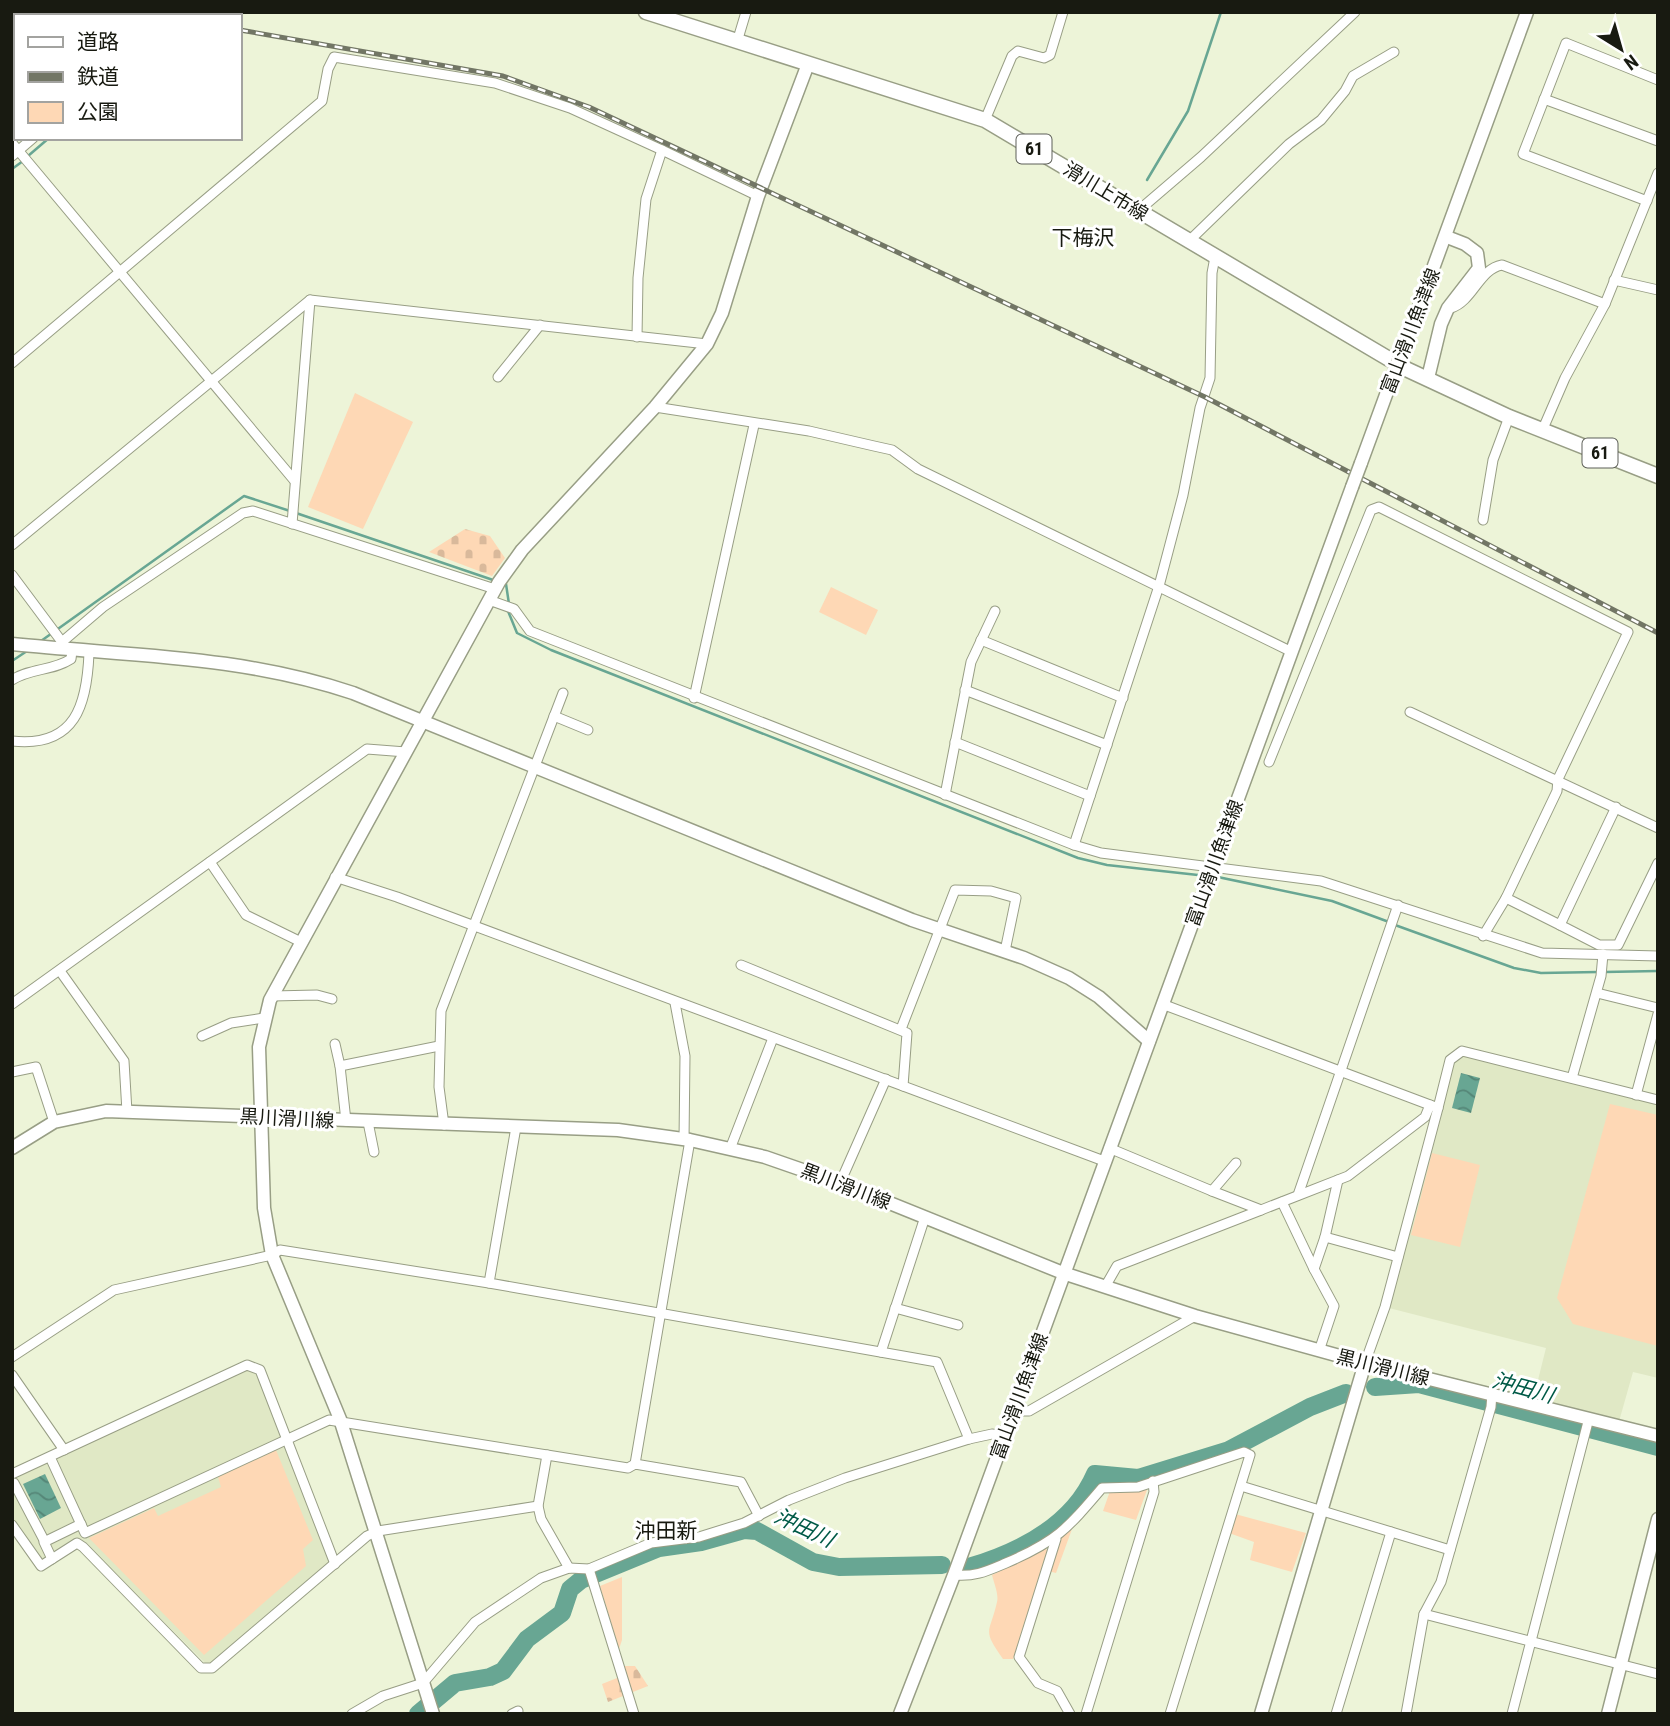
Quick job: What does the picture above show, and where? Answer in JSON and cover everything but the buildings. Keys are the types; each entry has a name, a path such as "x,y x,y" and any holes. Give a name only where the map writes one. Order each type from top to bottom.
{"main road":[{"name":"滑川上市線","path":"646,12 985,120 1389,359"},
{"name":"61","path":"1406,369 1509,417 1658,476"}],"street":[{"path":"737,42 746,12"},
{"path":"985,120 1012,55 1018,51 1044,58 1050,55 1063,12"},
{"path":"1138,211 1356,12"},
{"name":"富山滑川魚津線","path":"900,1714 954,1575 1104,1161 1447,237 1527,12"},
{"path":"1647,201 1523,154 1566,43 1658,80"},
{"path":"1189,241 1289,144 1321,120 1345,91 1353,76 1394,52"},
{"path":"12,363 322,101 328,69 334,57 495,83 570,108 758,196"},
{"path":"433,1714 340,1419 272,1255 264,1208 259,1047 264,1018 272,996 335,877 492,595 522,550 655,407 707,344 722,313 758,196 808,64"},
{"path":"1544,99 1658,141"},
{"path":"30,140 14,150 294,480"},
{"path":"637,337 638,278 646,199 662,150"},
{"path":"1542,431 1565,378 1605,303 1655,187 1658,173"},
{"path":"1428,378 1441,324 1448,308 1475,274 1479,262 1477,253 1465,244 1447,237"},
{"path":"1074,845 1159,586 1210,378 1212,273 1215,257"},
{"path":"1448,308 1454,308 1462,301 1492,267 1502,265 1605,303"},
{"path":"1614,280 1658,290"},
{"path":"12,545 310,300 707,344"},
{"path":"292,524 310,300"},
{"path":"498,376 540,325"},
{"path":"655,407 754,425 809,431 892,450 918,469 1292,652"},
{"path":"1483,520 1493,460 1509,417"},
{"path":"694,698 754,425"},
{"path":"1269,762 1368,514 1379,507 1628,632 1558,779 1557,790 1506,898 1483,936"},
{"path":"65,647 103,607 243,513 253,511 492,595 514,609 530,631 694,698 1074,845 1101,853 1321,881 1483,936 1542,953 1658,956"},
{"path":"12,575 71,659 61,666 23,673 12,680"},
{"path":"945,795 971,662 995,611"},
{"path":"981,640 1123,698"},
{"path":"12,644 65,647 89,653 193,657 302,676 424,720 938,929 1005,951 1069,978 1099,998 1149,1041"},
{"path":"12,741 47,739 67,726 80,710 87,690 89,653"},
{"path":"965,690 1107,745"},
{"path":"444,1125 439,1046 440,1012 563,693"},
{"path":"1410,712 1658,828"},
{"path":"554,716 587,730"},
{"path":"955,742 1090,796"},
{"path":"12,1004 367,749 406,752"},
{"path":"1560,925 1616,807"},
{"path":"210,862 246,915 301,942"},
{"path":"1506,898 1599,945 1618,945 1658,863"},
{"path":"335,877 1104,1161"},
{"path":"901,1029 955,890 991,891 1016,898 1005,951"},
{"path":"1297,1195 1398,905"},
{"path":"1572,1079 1597,993 1603,954"},
{"path":"741,965 907,1033 903,1086"},
{"path":"60,971 124,1061 128,1112"},
{"path":"1597,993 1658,1008"},
{"path":"272,996 317,995 332,999"},
{"path":"635,1464 687,1140 685,1056 675,1003"},
{"path":"1162,1004 1340,1073 1434,1106"},
{"path":"1636,1095 1658,1014"},
{"path":"202,1036 232,1023 264,1018"},
{"path":"730,1149 773,1038"},
{"path":"335,1044 346,1121"},
{"path":"340,1066 439,1046"},
{"path":"1261,1714 1365,1363 1385,1307 1434,1106 1450,1060 1462,1051 1658,1100"},
{"path":"12,1072 36,1067 54,1122"},
{"path":"840,1182 886,1079"},
{"path":"1105,1287 1117,1266 1338,1180 1425,1117 1434,1106"},
{"name":"黒川滑川線","path":"12,1148 54,1122 79,1114 128,1112 618,1130 687,1140 765,1157 840,1182 1063,1273 1195,1316 1365,1363 1658,1436"},
{"path":"368,1122 374,1152"},
{"path":"489,1283 516,1127"},
{"path":"1109,1148 1261,1210"},
{"path":"1212,1191 1236,1163"},
{"path":"1314,1269 1325,1237 1338,1180"},
{"path":"1282,1202 1334,1306 1319,1351"},
{"path":"881,1352 925,1217"},
{"path":"1325,1237 1398,1257"},
{"path":"12,1357 114,1290 272,1255 280,1250 489,1283 937,1362 969,1439"},
{"path":"895,1308 958,1325"},
{"path":"1014,1411 1029,1410 1195,1316"},
{"path":"52,1559 13,1478 64,1450 247,1365 260,1370 335,1563"},
{"path":"12,1375 64,1450"},
{"path":"1406,1714 1424,1614 1441,1582 1492,1407 1492,1393"},
{"path":"1513,1714 1588,1418"},
{"path":"50,1457 85,1533 285,1439 329,1420 340,1419 628,1468 635,1464 741,1482 759,1516"},
{"path":"352,1714 383,1696 424,1683 475,1622 541,1578 569,1568 589,1569 651,1543 699,1537 759,1516 845,1478 969,1439 992,1434 1005,1436"},
{"path":"954,1575 984,1574 1056,1539 1102,1488 1138,1487 1244,1452 1250,1455 1170,1714"},
{"path":"547,1455 538,1506 541,1520 569,1568"},
{"path":"1086,1714 1154,1492 1153,1481"},
{"path":"1241,1486 1450,1550"},
{"path":"12,1525 41,1566 77,1543 201,1668 212,1668 335,1563 377,1531 538,1506"},
{"path":"1608,1714 1658,1519"},
{"path":"45,1542 81,1524"},
{"path":"1336,1714 1391,1532"},
{"path":"1056,1539 1019,1657 1038,1683 1057,1691 1070,1714"},
{"path":"589,1569 634,1714"},
{"path":"1424,1614 1658,1674"}],"shaded area":[{"path":"1462,1051 1658,1100 1658,1378 1633,1372 1618,1425 1532,1404 1546,1348 1385,1307 1450,1060"},
{"path":"247,1369 256,1373 331,1561 208,1666 81,1539 42,1562 12,1520 12,1478"}],"green space":[{"path":"355,393 413,422 363,529 308,507"},
{"path":"465,529 490,536 505,558 492,576 429,552"},
{"path":"831,587 878,610 866,635 819,612"},
{"path":"1610,1104 1658,1115 1658,1346 1573,1324 1557,1298"},
{"path":"1432,1153 1480,1165 1460,1247 1411,1235"},
{"path":"276,1450 313,1540 303,1549 306,1566 204,1655 89,1538 154,1508 158,1516 221,1487 218,1477"},
{"path":"1147,1490 1136,1520 1103,1511 1110,1491"},
{"path":"1235,1514 1306,1533 1292,1572 1250,1560 1254,1542 1229,1533"},
{"path":"1072,1529 1056,1573 1048,1571 1058,1541"},
{"path":"1045,1548 1048,1551 1013,1659 1003,1659 992,1642 989,1631 997,1599 992,1575"},
{"path":"622,1577 622,1640 619,1649 600,1586"},
{"path":"624,1666 635,1666 648,1686 608,1702 602,1684 617,1678"}],"water":[{"path":"1461,1073 1480,1078 1471,1113 1452,1108"},
{"path":"45,1474 61,1508 40,1519 23,1484"}],"waterway":[{"path":"1147,180 1188,111 1221,12"},
{"path":"28,156 47,140"},
{"path":"12,169 23,161"},
{"path":"41,641 244,496 290,511"},
{"path":"296,513 496,581"},
{"path":"502,583 506,584 509,604"},
{"path":"508,611 517,633 551,650 1078,858 1107,865 1207,876"},
{"path":"12,661 27,651"},
{"path":"1213,876 1332,901 1389,922"},
{"path":"1395,925 1514,968 1541,973 1598,972"},
{"path":"1604,972 1658,971"},
{"name":"沖田川","path":"1375,1387 1419,1384 1658,1447"},
{"name":"沖田川","path":"969,1567 1007,1553 1043,1534 1073,1508 1095,1474 1138,1478 1229,1450 1310,1407 1346,1393"},
{"name":"沖田川","path":"418,1714 455,1683 490,1677 503,1671 527,1639 562,1613 570,1589 581,1580 659,1548 701,1542 744,1530 757,1531 813,1562 839,1567 942,1565"}],"railway":[{"path":"135,12 147,14"},
{"path":"242,30 503,76 589,107 1205,397 1658,633"}],"district":[{"name":"下梅沢","path":"1083,238"},
{"name":"沖田新","path":"666,1531"}]}
